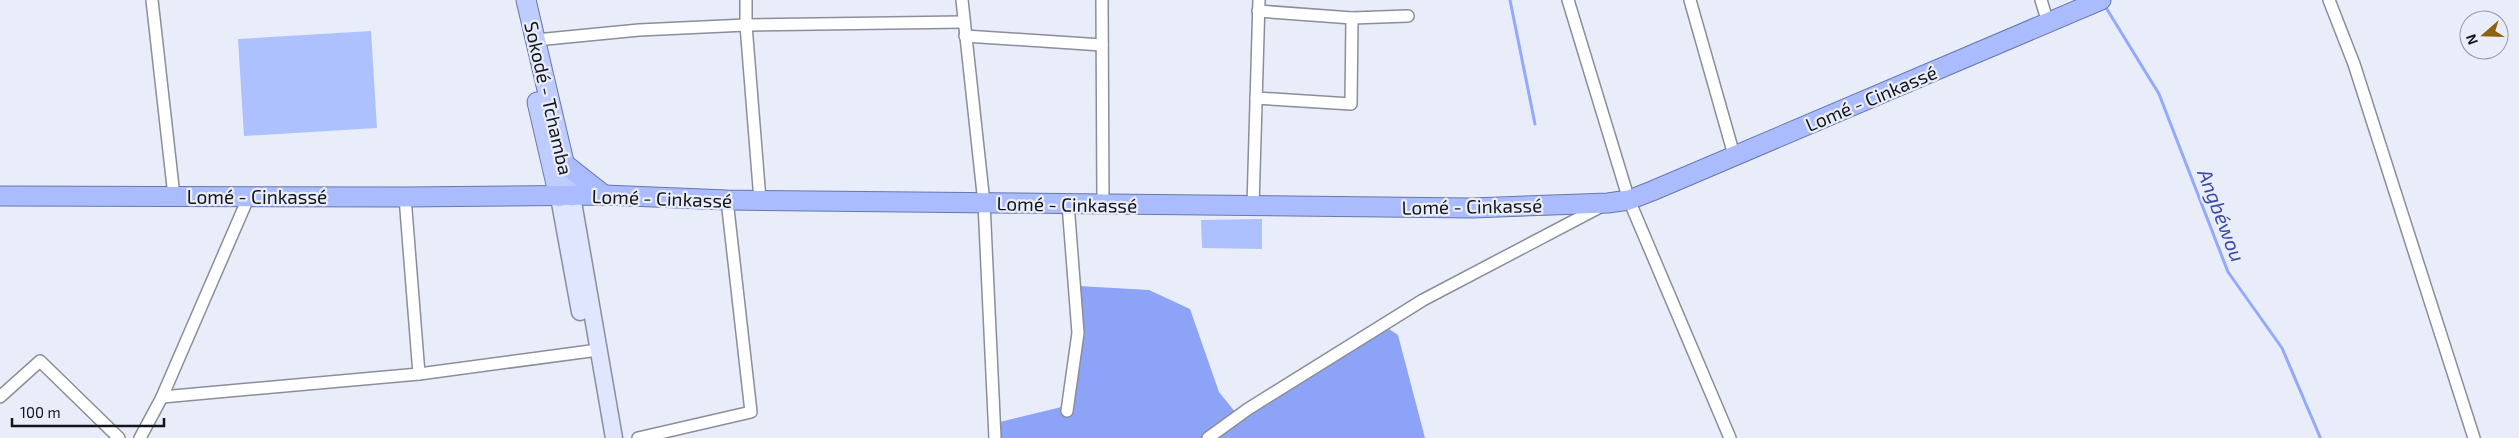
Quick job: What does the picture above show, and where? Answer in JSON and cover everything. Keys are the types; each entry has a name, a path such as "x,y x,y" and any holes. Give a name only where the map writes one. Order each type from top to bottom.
{"highway":[{"name":"Lomé - Cinkassé","path":"0,196 405,197 604,195 727,200 1472,208 1608,203 1629,200 2097,2"},
{"path":"566,165 604,195"}],"main road":[{"name":"Sokodé - Tchamba","path":"517,0 565,196"},
{"name":"Sokodé - Tchamba","path":"526,0 566,165 565,196"},
{"path":"565,196 593,351 604,438"},
{"path":"593,351 614,438"}],"street":[{"path":"152,0 174,196"},
{"path":"746,0 746,25 760,200"},
{"path":"962,0 964,36 984,203 995,438"},
{"path":"1102,0 1103,204"},
{"path":"1568,0 1629,200 1730,438"},
{"path":"1690,0 1734,155"},
{"path":"2041,0 2048,23"},
{"path":"2329,0 2354,64 2474,438"},
{"path":"1253,206 1258,6 1352,18 1408,16"},
{"path":"1256,98 1351,104 1352,18"},
{"path":"536,40 639,30 746,25 963,22"},
{"path":"964,36 1102,44"},
{"path":"140,438 162,397 249,196"},
{"path":"405,197 419,374"},
{"path":"638,438 751,412 727,200"},
{"path":"1208,438 1248,409 1423,300 1608,203"},
{"path":"1067,411 1078,334 1068,204"},
{"path":"162,397 419,374 593,351"},
{"path":"0,397 40,361 119,438"}],"shaded area":[{"path":"371,31 377,128 244,136 238,39"},
{"path":"1262,219 1262,249 1202,248 1201,220"},
{"path":"1079,286 1149,290 1190,309 1219,392 1240,418 1389,329 1398,335 1425,438 998,438 1000,422 1074,404"}],"waterway":[{"path":"1510,0 1535,124"},
{"name":"Angbéwou","path":"2105,6 2159,94 2228,272 2282,348 2320,437"}]}
